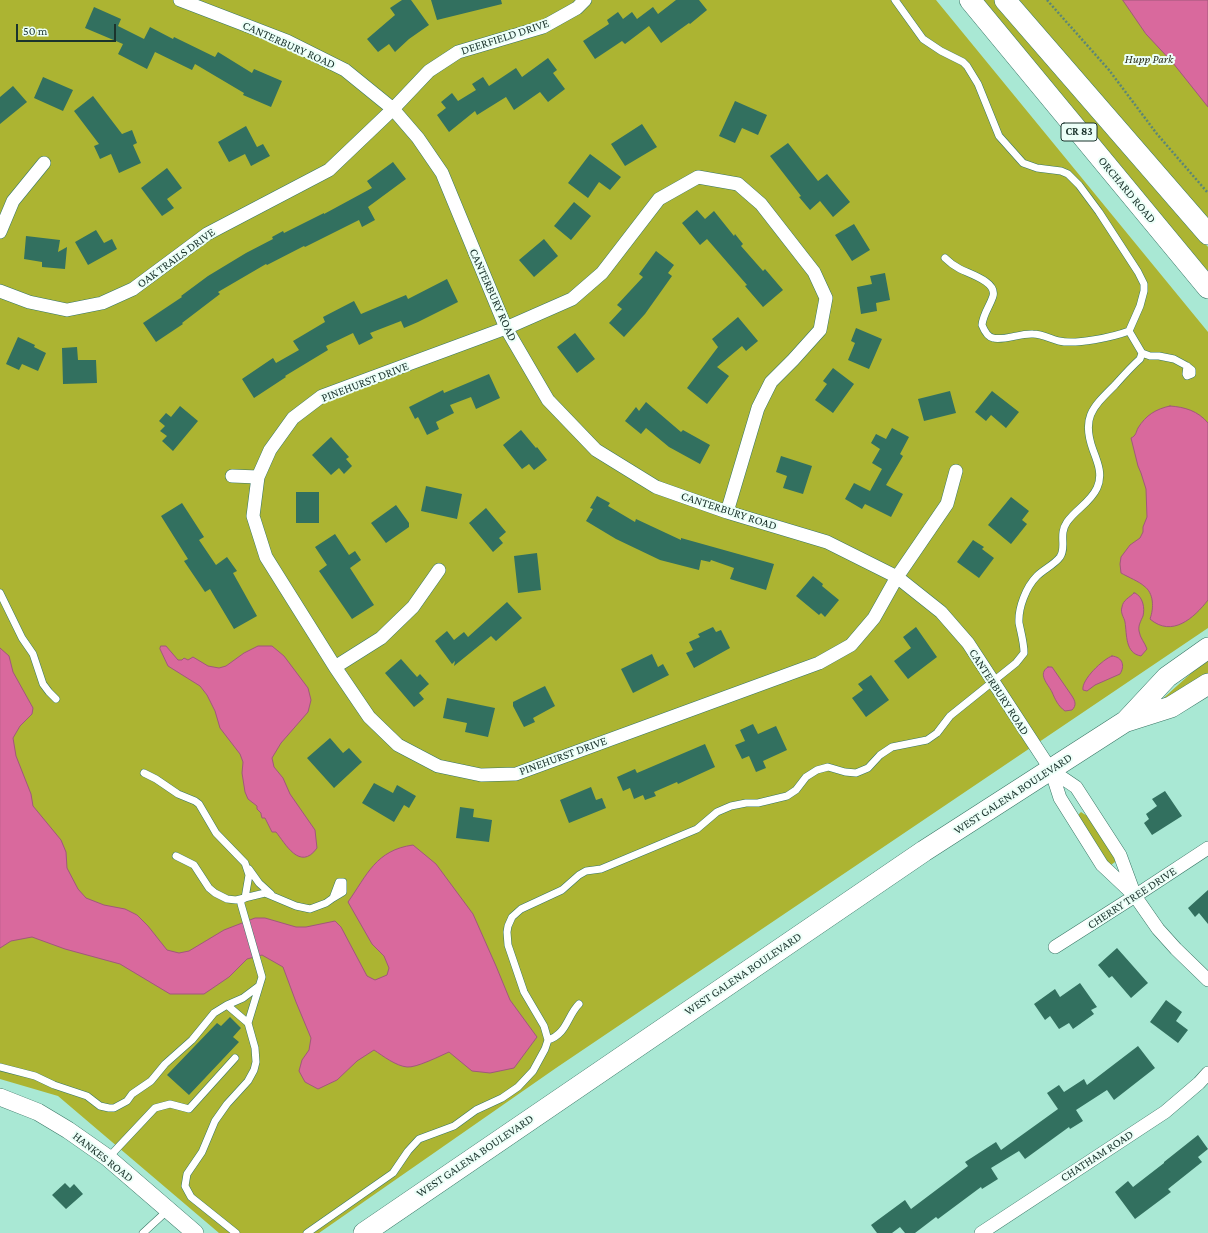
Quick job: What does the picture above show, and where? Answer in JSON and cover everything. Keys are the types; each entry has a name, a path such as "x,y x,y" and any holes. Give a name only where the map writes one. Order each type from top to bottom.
{"main road":[{"name":"ORCHARD ROAD","path":"970,0 1208,288"},
{"name":"CR 83","path":"1005,0 1208,234"},
{"name":"WEST GALENA BOULEVARD","path":"364,1233 924,851 1126,721 1168,677 1208,648"},
{"name":"WEST GALENA BOULEVARD","path":"1126,721 1171,707 1208,684"}],"street":[{"name":"CANTERBURY ROAD","path":"180,0 287,41 345,70 393,109 418,138 442,173 506,328 548,400 596,450 656,487 727,512 827,542 897,577 940,612 968,643 1051,770"},
{"name":"DEERFIELD DRIVE","path":"393,109 429,71 458,52 543,27 577,8 585,0"},
{"name":"OAK TRAILS DRIVE","path":"0,291 29,302 67,310 102,303 134,289 207,234 329,170 393,109"},
{"path":"0,232 13,201 44,163"},
{"name":"PINEHURST DRIVE","path":"727,512 758,408 771,382 820,330 826,298 814,272 761,204 738,184 698,177 659,199 602,273 572,299 506,328 322,396 293,418 270,450 258,477 253,516 266,556 334,667 369,717 398,745 438,766 480,775 516,774 819,663 851,645 874,618 897,577 948,504 956,471"},
{"path":"232,476 258,477"},
{"path":"334,667 381,638 413,607 438,570"},
{"path":"1051,770 1060,798 1102,865 1135,896 1158,929 1208,980"},
{"path":"1051,770 1076,787 1120,855 1135,896"},
{"name":"CHERRY TREE DRIVE","path":"1055,947 1208,848"},
{"name":"CHATHAM ROAD","path":"981,1233 1165,1112 1208,1073"},
{"name":"HANKES ROAD","path":"0,1097 38,1112 68,1130 108,1158 195,1233"}],"lane":[{"path":"895,0 923,39 941,51 963,62 967,66 978,84 999,136 1023,163 1037,168 1068,174 1079,185 1099,212 1138,272 1144,284 1144,291 1140,306 1129,331"},
{"path":"944,258 958,268 992,286 994,291 993,296 985,312 982,325 983,329 990,337 995,339 1032,334 1061,341 1069,341 1099,339 1129,331"},
{"path":"1129,331 1142,353 1150,356 1174,359 1187,366"},
{"path":"307,1233 393,1173 408,1151 419,1139 454,1126 476,1110 502,1098 518,1087 533,1071 545,1049 548,1040 544,1026 524,992 508,945 508,926 512,917 516,913 528,905 562,890 579,875 586,871 605,867 697,829 717,812 723,809 739,804 758,803 787,796 796,790 806,777 817,770 828,768 856,773 868,768 880,754 892,747 927,740 937,733 950,716 1016,663 1024,653 1019,622 1026,591 1037,576 1060,557 1063,549 1063,531 1065,525 1074,514 1090,501 1098,486 1100,468 1088,431 1091,413 1101,398 1140,359 1142,353"},
{"path":"0,593 22,638 33,654 43,684 56,698"},
{"path":"144,773 156,779 178,794 199,804 216,833 245,862 259,883 271,894"},
{"path":"176,856 194,865 209,888 222,898 236,900 265,893 271,894 296,906 310,908 322,904 332,898"},
{"path":"236,1233 191,1197 185,1186 185,1180 191,1167 202,1152 216,1121 227,1104 245,1084 254,1070 256,1054 248,1023 262,977 242,910 241,900 245,898 249,875 245,862"},
{"path":"0,1067 22,1071 54,1085 87,1096 100,1106 114,1108 127,1101 132,1094 151,1081 165,1064 192,1040 214,1013 243,998 259,986"},
{"path":"548,1040 553,1039 564,1029 573,1010 580,1004"},
{"path":"227,1005 248,1023"},
{"path":"108,1158 155,1108 170,1104 189,1109 235,1058"},
{"path":"143,1233 168,1210"}],"path":[{"path":"1047,0 1109,70 1157,134 1208,193"}],"green space":[{"path":"0,0 936,0 1208,332 1208,628 556,1068 319,1233 219,1233 58,1096 0,1079"},
{"path":"982,0 995,0 1208,247 1208,271 1191,255"},
{"name":"Hupp Park","path":"1019,0 1208,0 1208,221"},
{"path":"1208,658 1208,677 1158,703"},
{"path":"1081,812 1087,816 1115,858 1115,862 1111,865 1107,862 1079,818 1079,814"}],"shaded area":[{"path":"1123,0 1208,0 1208,107 1173,63 1146,34"},
{"path":"1170,406 1191,410 1200,415 1208,423 1208,600 1189,619 1174,626 1166,627 1150,619 1152,601 1150,593 1142,584 1121,573 1120,564 1121,557 1130,545 1140,538 1147,517 1146,489 1131,438 1135,435 1141,423 1148,416 1160,409"},
{"path":"1134,593 1142,600 1144,610 1139,629 1140,636 1147,649 1141,656 1132,651 1129,647 1125,622 1121,611 1126,599"},
{"path":"161,646 166,646 178,660 182,660 184,658 188,660 193,657 208,666 219,668 226,666 244,653 258,646 272,646 284,656 308,688 311,700 308,712 281,743 272,758 274,767 283,778 290,794 315,830 317,848 311,855 305,857 299,856 288,848 276,832 272,832 265,818 262,818 257,806 248,799 245,792 242,773 243,762 240,754 220,728 215,711 207,695 200,686 168,666 160,649"},
{"path":"0,648 9,656 13,672 33,708 32,714 20,726 13,738 16,756 31,794 33,806 61,840 66,852 67,868 78,889 86,898 104,905 125,909 137,915 167,950 179,953 189,951 224,930 255,918 265,918 296,927 306,927 335,921 341,927 367,976 375,980 387,975 389,968 384,956 372,944 348,902 367,873 381,858 390,852 413,845 436,864 473,914 510,1000 537,1037 514,1068 490,1073 472,1071 449,1052 422,1064 407,1067 394,1063 374,1050 357,1061 337,1080 318,1089 305,1082 299,1071 302,1060 309,1050 311,1038 283,967 262,955 247,959 229,977 204,994 170,994 120,964 65,949 32,937 11,941 0,948"},
{"path":"1112,656 1119,658 1122,662 1122,671 1120,674 1095,685 1087,691 1083,690 1085,681 1093,670 1103,661"},
{"path":"1048,667 1052,667 1075,701 1074,708 1072,710 1065,711 1060,707 1044,679 1043,673"}],"building":[{"path":"402,0 411,0 429,25 409,39 395,52 389,44 378,52 367,39 395,15 390,8"},
{"path":"431,0 501,0 502,4 437,20"},
{"path":"676,0 699,0 707,10 690,24 689,23 661,43 649,26 625,44 622,41 595,59 583,41 609,24 607,20 618,12 623,19 632,12 637,19 653,7 658,14"},
{"path":"94,7 121,19 118,26 144,39 150,27 173,39 174,37 215,57 218,52 252,73 254,69 282,81 271,107 243,95 244,93 195,64 192,70 155,52 147,69 118,54 123,44 85,28"},
{"path":"548,58 557,70 553,73 565,89 548,102 540,92 514,110 506,97 477,115 475,111 449,132 437,115 446,108 441,102 452,93 458,101 476,90 472,84 483,77 489,86 516,68 522,77"},
{"path":"43,77 73,90 63,111 34,98"},
{"path":"13,86 27,102 0,124 0,97"},
{"path":"93,96 122,134 132,130 137,143 133,145 141,163 119,173 111,154 100,159 94,146 99,144 74,111"},
{"path":"735,101 767,115 758,135 742,128 735,143 719,136"},
{"path":"642,124 657,147 625,166 611,144"},
{"path":"246,126 257,147 263,144 270,156 251,166 245,154 229,162 218,142"},
{"path":"788,143 818,181 827,174 850,202 833,217 820,201 810,210 770,156"},
{"path":"590,154 621,177 610,190 599,182 588,198 568,183"},
{"path":"393,162 406,179 368,207 375,220 362,227 359,220 267,265 266,264 218,292 220,294 182,323 183,324 156,342 143,323 182,297 181,296 208,276 273,239 272,237 324,214 372,188 367,181"},
{"path":"167,168 182,188 167,199 174,208 162,216 141,188"},
{"path":"574,202 591,216 571,240 554,226"},
{"path":"697,210 705,219 714,211 734,236 735,234 743,244 741,246 763,271 765,269 783,290 763,307 745,286 747,285 707,239 700,245 682,223"},
{"path":"854,224 870,250 852,261 835,235"},
{"path":"96,230 104,243 112,239 117,249 88,265 75,242"},
{"path":"26,236 60,240 58,252 67,247 65,269 42,267 42,262 24,259"},
{"path":"544,239 558,256 534,277 519,260"},
{"path":"656,251 674,265 668,273 672,276 645,314 624,337 609,323 622,309 617,305 643,277 639,274"},
{"path":"885,273 890,300 876,303 877,311 861,314 857,287 872,284 870,276"},
{"path":"447,279 458,302 418,322 404,328 401,321 370,333 373,338 359,345 353,333 326,346 328,350 285,376 286,377 254,398 242,379 273,358 276,363 299,350 293,341 325,322 323,317 354,301 361,314 406,295 408,299"},
{"path":"738,317 758,341 746,351 742,346 717,367 729,376 707,404 687,388 718,347 712,339"},
{"path":"856,328 882,339 869,369 848,360 855,343 851,341"},
{"path":"575,333 595,359 577,373 557,347"},
{"path":"18,337 35,345 34,347 46,353 38,371 22,364 19,370 6,364"},
{"path":"77,347 78,360 96,360 97,383 63,384 62,348"},
{"path":"833,368 854,384 833,413 815,400 827,384 823,381"},
{"path":"489,374 500,398 476,409 471,397 450,405 454,413 436,422 439,429 427,435 418,417 415,419 409,407 443,390 444,393"},
{"path":"950,391 956,413 924,421 918,399"},
{"path":"992,391 1019,412 1006,428 991,415 986,421 975,412"},
{"path":"646,402 681,432 683,430 710,445 700,464 669,447 646,428 641,434 625,421 636,407 639,411"},
{"path":"180,406 198,421 173,451 162,441 167,436 160,431 165,426 159,421 166,413 171,417"},
{"path":"892,428 909,437 900,454 903,456 886,485 903,494 891,517 865,504 862,509 845,499 854,483 870,491 882,469 872,463 880,449 871,443 876,434 886,439"},
{"path":"521,430 547,460 534,470 529,464 522,469 503,445"},
{"path":"331,437 349,457 346,459 352,466 344,474 339,468 331,475 312,455"},
{"path":"781,456 812,466 803,494 783,488 787,476 776,472"},
{"path":"426,486 462,494 457,519 421,511"},
{"path":"296,492 319,492 319,523 296,523"},
{"path":"597,496 610,503 608,506 635,522 636,519 681,540 681,538 774,564 766,590 730,579 734,568 711,560 710,562 701,560 699,570 660,560 616,539 586,521 593,509 590,508"},
{"path":"1011,497 1029,511 1022,520 1027,524 1011,544 988,525"},
{"path":"182,503 204,537 199,540 216,565 227,557 237,571 233,573 257,616 234,629 210,589 205,592 184,561 188,559 161,516"},
{"path":"396,505 409,523 409,527 386,543 371,523"},
{"path":"486,508 506,532 499,538 503,543 493,552 469,523"},
{"path":"335,534 349,555 355,551 361,560 350,568 374,605 352,619 319,571 327,565 315,547"},
{"path":"973,540 984,547 982,549 994,558 979,578 957,562"},
{"path":"537,553 541,590 518,593 514,556"},
{"path":"813,576 823,584 822,586 839,600 825,617 821,613 819,615 796,596"},
{"path":"507,602 522,618 496,641 491,636 454,666 455,661 452,664 435,641 447,631 454,640 464,632 468,637"},
{"path":"713,627 716,632 721,630 730,648 694,668 686,653 693,650 689,642 700,637 698,634"},
{"path":"916,627 937,657 908,679 894,661 911,648 903,637"},
{"path":"652,654 658,667 663,664 669,675 633,693 621,669"},
{"path":"401,659 417,677 420,674 429,684 419,693 424,699 414,707 385,673"},
{"path":"871,675 889,700 866,717 852,698 863,690 858,684"},
{"path":"545,686 555,706 533,718 535,722 524,727 513,706 513,702"},
{"path":"447,698 495,708 488,737 465,732 467,723 443,718"},
{"path":"753,724 758,734 776,726 787,750 763,761 766,768 756,772 749,756 742,759 735,745 745,741 740,730"},
{"path":"330,738 343,753 349,748 362,762 334,788 307,758"},
{"path":"705,744 715,767 678,784 677,782 654,792 656,796 645,800 643,795 634,799 630,788 623,791 617,777 635,769 637,773"},
{"path":"374,783 393,793 397,785 416,796 409,808 404,805 394,822 362,803"},
{"path":"591,787 596,800 602,798 606,808 569,823 560,800"},
{"path":"1165,791 1182,816 1152,835 1144,823 1149,819 1146,814 1157,806 1152,799"},
{"path":"460,807 474,809 473,817 492,820 489,842 456,838"},
{"path":"1208,890 1208,924 1199,913 1195,917 1188,908"},
{"path":"1117,948 1148,983 1131,998 1112,976 1109,978 1098,965"},
{"path":"1080,983 1097,1007 1091,1010 1094,1014 1073,1029 1069,1023 1059,1029 1050,1016 1045,1020 1034,1004 1055,989 1060,997"},
{"path":"1166,1000 1182,1012 1176,1021 1188,1030 1178,1043 1150,1022"},
{"path":"230,1017 241,1028 233,1037 239,1042 189,1095 167,1075 217,1023 221,1026"},
{"path":"1138,1046 1155,1068 1114,1100 1107,1090 1076,1110 1083,1121 1070,1129 1069,1127 1025,1159 1019,1151 991,1168 998,1179 982,1189 981,1187 938,1219 936,1217 915,1233 905,1233 900,1227 892,1233 877,1233 871,1225 905,1200 911,1209 968,1166 965,1162 996,1142 1001,1150 1058,1109 1047,1093 1059,1085 1064,1092 1084,1079 1087,1085"},
{"path":"1198,1135 1208,1149 1198,1157 1202,1162 1168,1189 1171,1192 1135,1219 1115,1192 1128,1181 1133,1187"},
{"path":"65,1183 70,1188 74,1184 83,1194 66,1209 52,1195"}]}
